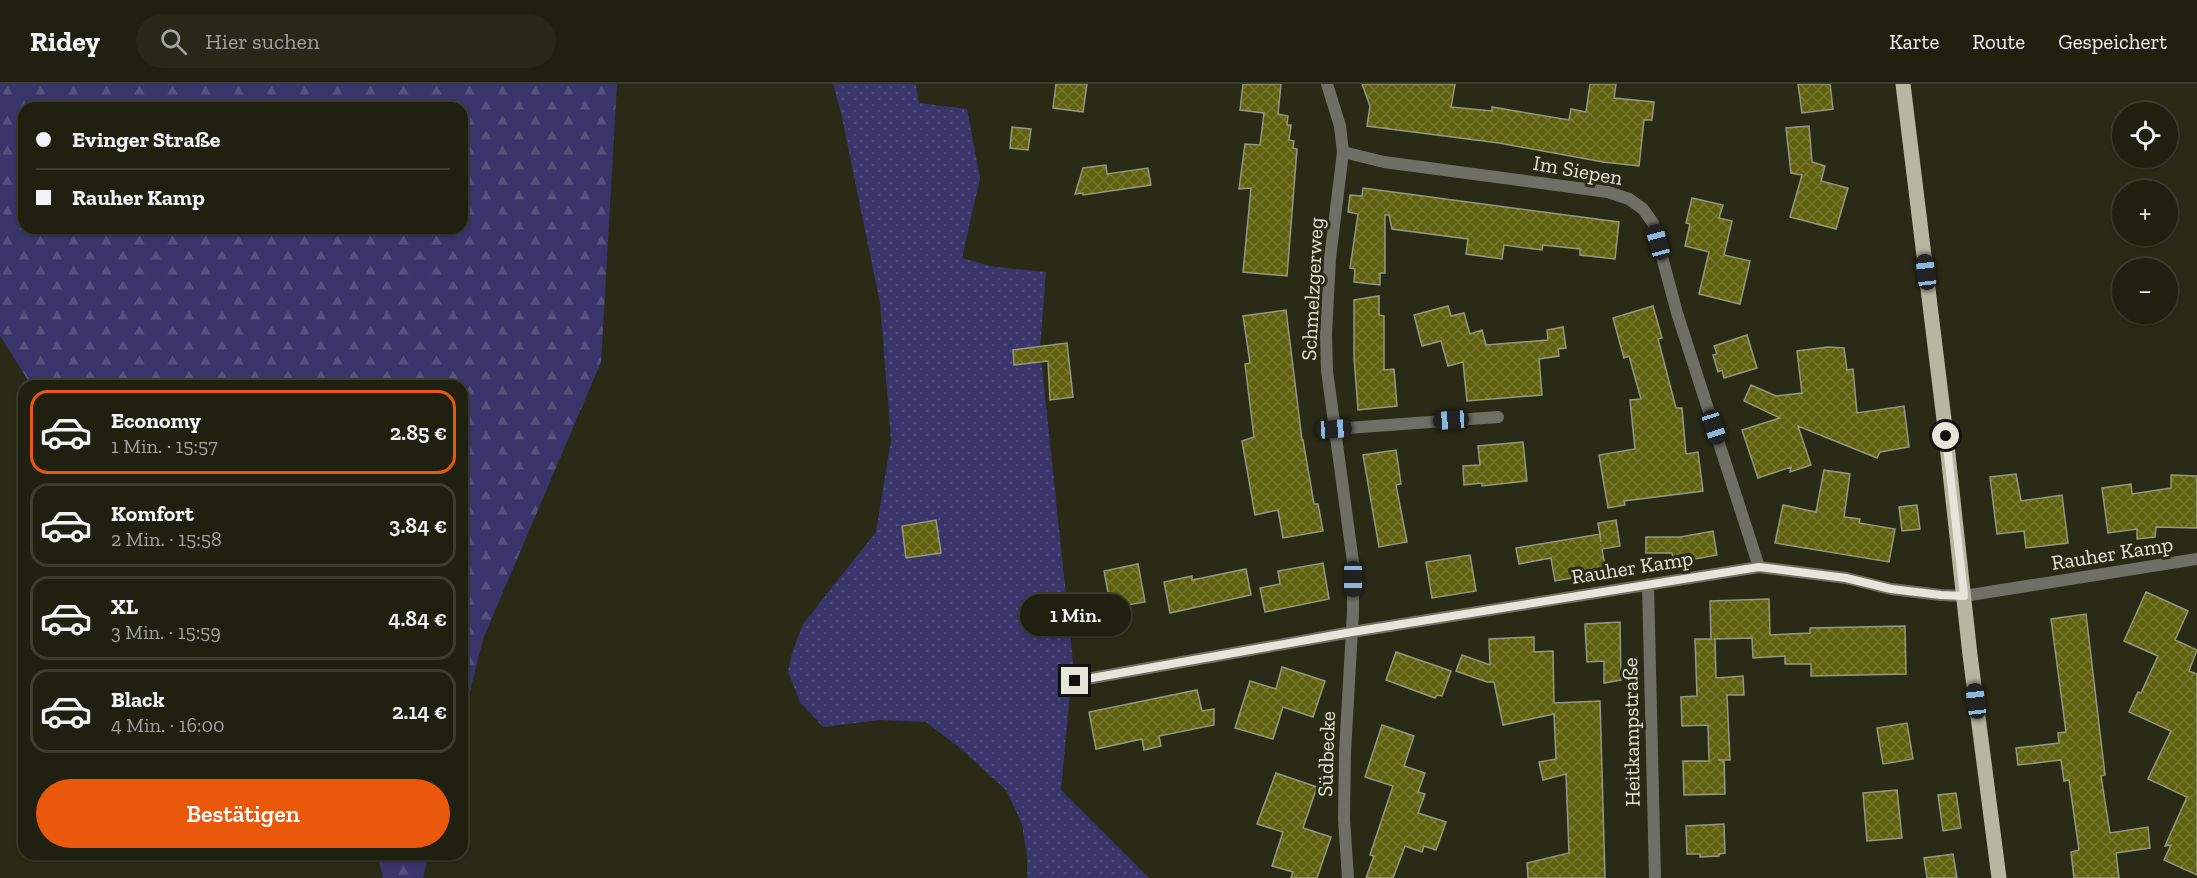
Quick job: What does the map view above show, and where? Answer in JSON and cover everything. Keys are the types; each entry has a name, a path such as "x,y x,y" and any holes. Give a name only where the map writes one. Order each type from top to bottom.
{"main road":[{"path":"1903,84 1999,878"}],"street":[{"path":"1327,84 1340,126 1343,152"},
{"name":"Schmelzgerweg","path":"1343,152 1330,258 1326,334 1327,371 1353,562 1352,632"},
{"name":"Im Siepen","path":"1343,152 1384,162 1608,192 1629,199 1643,209 1653,223 1677,313 1759,567"},
{"path":"1334,429 1498,417"},
{"name":"Rauher Kamp","path":"1075,681 1352,632 1759,567 1846,578 1891,589 1964,596 2197,559"},
{"name":"Heitkampstraße","path":"1648,584 1655,878"},
{"name":"Südbecke","path":"1348,878 1344,819 1345,752 1352,632"}],"green space":[{"path":"0,84 617,84 601,362 483,639 468,699 468,380 28,380 0,336"},
{"path":"833,84 916,84 919,103 967,109 980,178 962,258 995,267 1046,272 1040,348 1075,681 1071,682 1061,790 1149,878 1027,878 1027,856 1022,824 1006,790 960,748 926,722 880,720 823,727 800,702 788,672 792,653 803,624 876,532 891,440 880,303"},
{"path":"378,860 428,860 423,878 383,878"}],"building":[{"path":"1056,84 1087,84 1083,112 1053,108"},
{"path":"1243,84 1281,84 1278,114 1288,116 1287,125 1291,125 1289,140 1294,141 1293,148 1297,149 1287,276 1243,272 1251,188 1239,189 1245,144 1260,145 1264,113 1240,110"},
{"path":"1362,84 1455,84 1451,107 1492,111 1492,107 1569,120 1571,109 1586,112 1590,84 1616,84 1614,98 1654,102 1652,120 1644,120 1639,166 1603,162 1499,143 1367,126 1370,106"},
{"path":"1798,84 1830,84 1833,109 1802,113"},
{"path":"1809,126 1812,162 1825,166 1821,181 1848,188 1836,229 1790,217 1802,175 1791,173 1786,128"},
{"path":"1012,127 1031,129 1028,150 1010,148"},
{"path":"1106,165 1107,174 1148,168 1151,185 1083,195 1083,193 1075,194 1083,168"},
{"path":"1363,188 1619,222 1615,259 1580,255 1580,249 1543,245 1542,250 1504,245 1502,259 1466,254 1468,239 1392,229 1389,215 1385,215 1385,273 1380,273 1380,285 1354,282 1355,269 1350,268 1358,214 1348,212 1350,195 1362,196"},
{"path":"1692,198 1723,205 1719,218 1732,221 1724,255 1750,261 1740,304 1699,294 1709,252 1685,246 1690,224 1686,223"},
{"path":"1379,296 1379,315 1384,316 1384,370 1394,369 1397,406 1358,410 1354,357 1354,300"},
{"path":"1448,306 1451,316 1464,313 1470,334 1482,330 1486,345 1548,340 1547,330 1563,327 1566,348 1558,349 1559,356 1539,359 1542,395 1467,401 1463,362 1448,366 1441,341 1422,346 1414,315"},
{"path":"1653,306 1662,338 1658,339 1676,408 1682,408 1686,454 1698,452 1703,491 1624,501 1625,505 1608,508 1599,455 1635,449 1630,400 1641,399 1629,356 1624,358 1613,318"},
{"path":"1286,310 1302,440 1314,504 1318,504 1323,531 1283,538 1278,510 1255,515 1242,441 1254,437 1245,364 1250,363 1243,316"},
{"path":"1747,335 1757,368 1724,378 1722,370 1718,372 1713,355 1717,354 1714,346"},
{"path":"1067,343 1073,397 1050,400 1048,361 1014,365 1013,350"},
{"path":"1828,347 1844,348 1847,370 1853,369 1857,413 1904,406 1909,447 1880,452 1877,458 1798,426 1811,465 1790,472 1791,467 1758,478 1742,430 1780,418 1744,401 1751,385 1776,396 1802,393 1797,351"},
{"path":"1523,442 1527,481 1482,486 1482,483 1464,485 1463,466 1480,465 1478,446"},
{"path":"1396,450 1401,484 1396,485 1407,542 1379,547 1363,455"},
{"path":"1824,470 1850,474 1844,517 1860,519 1859,523 1895,529 1889,562 1775,543 1783,505 1816,512"},
{"path":"2016,474 2021,501 2062,495 2068,543 2026,548 2024,531 1997,534 1990,477"},
{"path":"2171,475 2197,476 2197,528 2156,527 2155,537 2137,539 2137,529 2108,533 2102,488 2131,484 2132,494 2171,488"},
{"path":"1917,505 1920,529 1902,531 1899,507"},
{"path":"936,520 941,553 906,558 902,526"},
{"path":"1616,520 1620,546 1602,549 1606,572 1555,581 1551,558 1519,564 1516,548 1600,534 1598,523"},
{"path":"1713,531 1717,555 1674,563 1672,553 1646,553 1646,537 1680,537"},
{"path":"1470,555 1476,591 1432,598 1426,562"},
{"path":"1323,563 1329,599 1265,612 1260,588 1280,584 1278,571"},
{"path":"1138,564 1145,602 1111,608 1104,571"},
{"path":"1246,569 1251,595 1170,613 1164,582 1192,576 1192,580"},
{"path":"2146,592 2188,611 2175,640 2197,650 2189,671 2197,674 2197,875 2164,860 2171,845 2165,846 2187,797 2148,779 2171,731 2129,712 2138,692 2141,693 2158,656 2124,641"},
{"path":"1769,599 1770,635 1810,633 1810,628 1905,626 1906,674 1811,676 1811,664 1785,664 1785,656 1753,658 1752,638 1714,639 1716,678 1743,676 1744,695 1727,695 1730,760 1724,760 1725,794 1684,795 1683,761 1709,761 1708,725 1682,726 1681,697 1697,696 1695,639 1711,639 1710,601"},
{"path":"2086,614 2105,775 2101,776 2110,833 2148,827 2150,848 2116,853 2119,878 2074,878 2071,852 2079,850 2069,780 2064,781 2061,760 2018,765 2016,748 2059,743 2058,733 2066,732 2051,619"},
{"path":"1620,622 1621,680 1604,683 1604,661 1587,662 1585,624"},
{"path":"1534,637 1534,652 1553,651 1554,703 1600,701 1605,878 1528,878 1527,863 1569,853 1566,774 1543,780 1539,762 1556,759 1554,714 1503,725 1494,682 1487,682 1456,671 1462,655 1490,665 1489,639"},
{"path":"1396,652 1451,671 1442,696 1437,695 1435,698 1386,680"},
{"path":"1282,667 1325,681 1313,717 1283,707 1273,739 1235,728 1250,681 1276,689"},
{"path":"1197,690 1202,711 1214,709 1214,725 1159,736 1161,746 1144,750 1142,739 1096,749 1089,712"},
{"path":"1907,723 1913,759 1883,764 1877,728"},
{"path":"1382,725 1414,736 1404,766 1425,773 1418,792 1425,794 1418,813 1446,822 1436,850 1424,846 1422,852 1405,846 1393,878 1366,878 1374,856 1370,855 1393,786 1365,777"},
{"path":"1276,773 1317,787 1303,828 1331,837 1317,878 1291,878 1293,872 1272,866 1283,832 1257,824"},
{"path":"1897,790 1902,838 1867,841 1863,793"},
{"path":"1956,793 1961,828 1943,831 1938,795"},
{"path":"1724,824 1725,853 1719,856 1700,857 1700,854 1687,854 1686,826"},
{"path":"1953,854 1957,878 1927,878 1924,858"}],"route":[{"path":"1075,681 1352,632 1759,567 1846,578 1891,589 1964,596 1946,436"}]}
